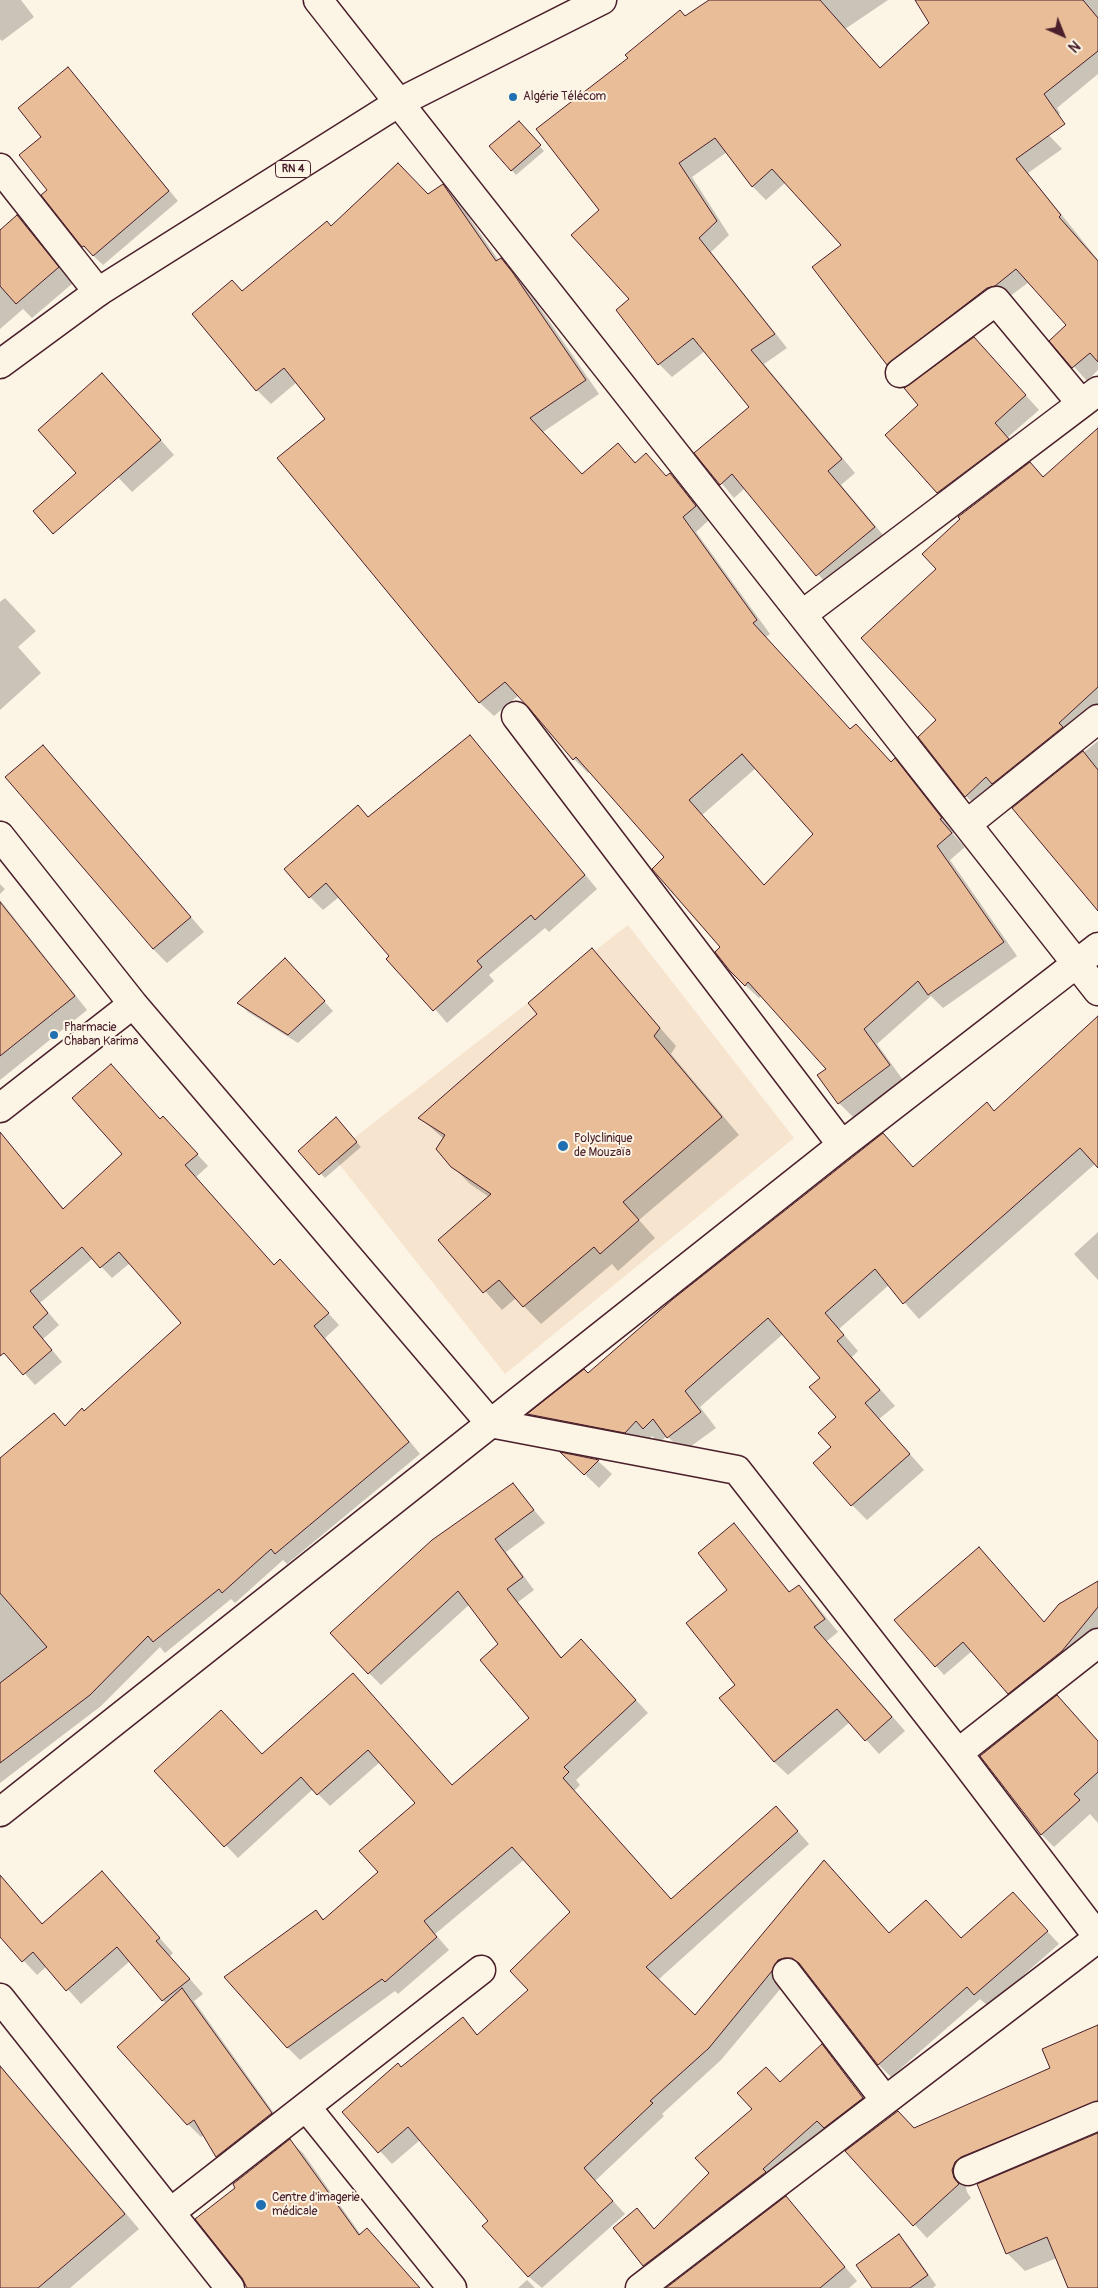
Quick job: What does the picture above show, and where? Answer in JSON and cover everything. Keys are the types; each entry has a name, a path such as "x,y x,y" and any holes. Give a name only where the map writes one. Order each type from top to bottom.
{"street":[{"path":"318,0 1098,991"},
{"name":"RN 4","path":"0,364 98,292 398,103 602,0"},
{"path":"0,168 98,292"},
{"path":"803,614 1090,397 996,302 900,373"},
{"path":"516,716 842,1145"},
{"path":"967,824 1098,719"},
{"path":"0,836 133,1004 490,1423 737,1470 958,1753 1098,1937 640,2288"},
{"path":"0,1812 842,1145 1098,947"},
{"path":"0,1108 133,1004"},
{"path":"958,1753 1098,1643"},
{"path":"171,2212 307,2108 481,1970"},
{"path":"787,1973 885,2100"},
{"path":"0,1998 230,2288"},
{"path":"307,2108 452,2288"},
{"path":"968,2171 1098,2116"}],"shaded area":[{"name":"Polyclinique de Mouzaïa","path":"628,925 794,1138 505,1374 332,1155"}],"building":[{"path":"709,0 820,0 880,68 929,23 915,0 1083,0 1098,18 1098,51 1044,94 1065,124 1016,159 1061,215 1059,217 1098,261 1098,362 1090,353 1072,368 1049,341 1066,325 1016,269 995,286 987,288 887,365 812,267 841,245 772,169 752,187 715,138 679,163 717,221 699,238 775,334 751,350 842,459 828,471 875,527 816,576 732,474 720,485 694,453 749,407 693,338 658,365 616,310 629,299 571,235 599,210 536,129 628,58 625,55 680,10 685,16"},
{"path":"68,67 169,191 93,256 84,246 82,247 41,195 47,190 19,155 41,137 18,108"},
{"path":"519,121 541,145 511,171 489,146"},
{"path":"398,163 428,194 443,184 496,261 501,258 513,273 586,380 530,418 582,474 618,443 635,463 646,453 666,476 670,473 696,506 683,517 757,620 753,623 850,729 856,724 891,762 895,758 952,833 937,846 1004,942 928,995 918,981 864,1029 890,1065 838,1104 817,1075 826,1069 748,982 745,986 730,971 715,952 720,947 652,869 664,857 576,757 573,760 505,682 479,703 277,458 325,419 284,368 256,391 192,314 232,280 242,291 327,221 331,226","holes":["742,754 813,834 764,885 689,800"]},
{"path":"17,215 59,267 16,304 0,286 0,230"},
{"path":"974,337 1026,395 995,423 1009,439 937,493 885,435 918,405 904,388"},
{"path":"102,373 161,440 53,534 33,511 76,473 38,430"},
{"path":"1098,428 1098,687 1059,723 1063,727 992,784 986,777 965,797 918,737 936,720 861,638 936,569 922,554 960,519 958,517 1030,462 1043,477"},
{"path":"470,735 585,875 535,920 531,915 477,961 482,967 433,1011 386,959 389,956 326,883 309,898 284,869 358,805 368,817"},
{"path":"43,745 191,917 153,949 5,777"},
{"path":"1083,751 1098,770 1098,911 1012,808"},
{"path":"0,902 75,996 0,1056"},
{"path":"592,948 660,1028 654,1036 722,1117 623,1202 639,1220 600,1254 594,1247 523,1307 499,1280 483,1293 438,1240 491,1194 451,1167 436,1149 445,1135 418,1118 537,1014 528,1003"},
{"path":"285,958 325,1001 288,1035 237,1003"},
{"path":"1098,1016 1098,1168 1080,1148 903,1304 875,1269 825,1313 844,1335 837,1341 880,1390 865,1403 910,1454 851,1506 813,1463 831,1447 818,1433 836,1417 809,1387 820,1378 768,1318 685,1391 701,1412 667,1438 653,1419 643,1429 636,1421 625,1433 527,1414 584,1369 588,1373 673,1299 883,1133 913,1167 987,1102 994,1111"},
{"path":"111,1064 160,1119 163,1116 198,1154 185,1165 274,1265 280,1259 329,1313 314,1326 409,1442 275,1554 271,1549 222,1593 219,1589 153,1642 148,1636 90,1695 0,1763 0,1683 47,1647 0,1593 0,1458 54,1413 65,1426 82,1408 84,1411 181,1323 119,1252 100,1268 82,1247 30,1291 48,1313 33,1327 52,1350 23,1375 4,1353 0,1356 0,1132 63,1209 122,1154 72,1098"},
{"path":"336,1117 357,1142 319,1175 298,1151"},
{"path":"560,1452 599,1460 584,1475"},
{"path":"513,1483 534,1510 495,1539 523,1577 507,1589 561,1658 581,1639 636,1700 564,1767 569,1772 563,1778 671,1899 776,1806 798,1831 646,1967 695,2015 824,1860 889,1933 926,1900 961,1938 1013,1892 1048,1931 974,1995 967,1987 878,2065 799,1963 792,1958 778,1960 772,1971 709,2048 650,2101 653,2103 584,2168 613,2201 528,2277 482,2226 488,2221 408,2127 378,2153 342,2112 398,2063 401,2067 463,2017 477,2035 528,1990 510,1971 570,1912 512,1847 424,1921 437,1937 385,1982 382,1979 287,2048 224,1977 316,1910 323,1920 378,1872 359,1851 415,1803 368,1750 317,1795 301,1777 224,1847 154,1771 221,1710 262,1754 353,1673 452,1785 529,1718 480,1660 498,1644 458,1591 368,1674 330,1633 432,1540"},
{"path":"734,1523 789,1592 799,1585 825,1619 814,1627 892,1717 865,1741 837,1709 774,1762 719,1698 735,1685 686,1623 727,1590 698,1553"},
{"path":"979,1547 1044,1622 1059,1604 1098,1581 1098,1607 1062,1651 1008,1694 963,1642 935,1667 894,1620"},
{"path":"1057,1695 1098,1741 1098,1772 1074,1794 1080,1800 1041,1835 980,1756"},
{"path":"102,1871 160,1938 156,1941 190,1979 162,2001 117,1947 66,1991 33,1952 22,1962 0,1937 0,1875 42,1924"},
{"path":"182,1988 272,2113 216,2157 194,2120 187,2125 117,2047"},
{"path":"1098,2025 1098,2101 961,2157 955,2162 952,2170 954,2178 959,2184 913,2226 845,2151 898,2111 914,2128 1050,2068 1042,2049"},
{"path":"822,2044 863,2098 824,2128 817,2121 763,2169 766,2172 643,2266 613,2228 637,2208 654,2229 709,2173 695,2158 752,2109 737,2093 766,2067 780,2082"},
{"path":"0,2066 125,2214 38,2288 0,2288"},
{"path":"1098,2133 1098,2288 1068,2288 1047,2237 1006,2254 977,2184"},
{"path":"290,2139 359,2235 367,2228 420,2288 247,2288 242,2278 195,2219 235,2188 233,2184"},
{"path":"786,2196 845,2267 820,2288 666,2288"},
{"path":"899,2234 928,2275 910,2288 872,2288 856,2265"}],"place":[{"name":"Algérie Télécom","path":"513,97"},
{"name":"Pharmacie Chaban Karima","path":"54,1035"},
{"name":"Polyclinique de Mouzaïa","path":"563,1146"},
{"name":"Centre d'imagerie médicale","path":"261,2205"}]}
